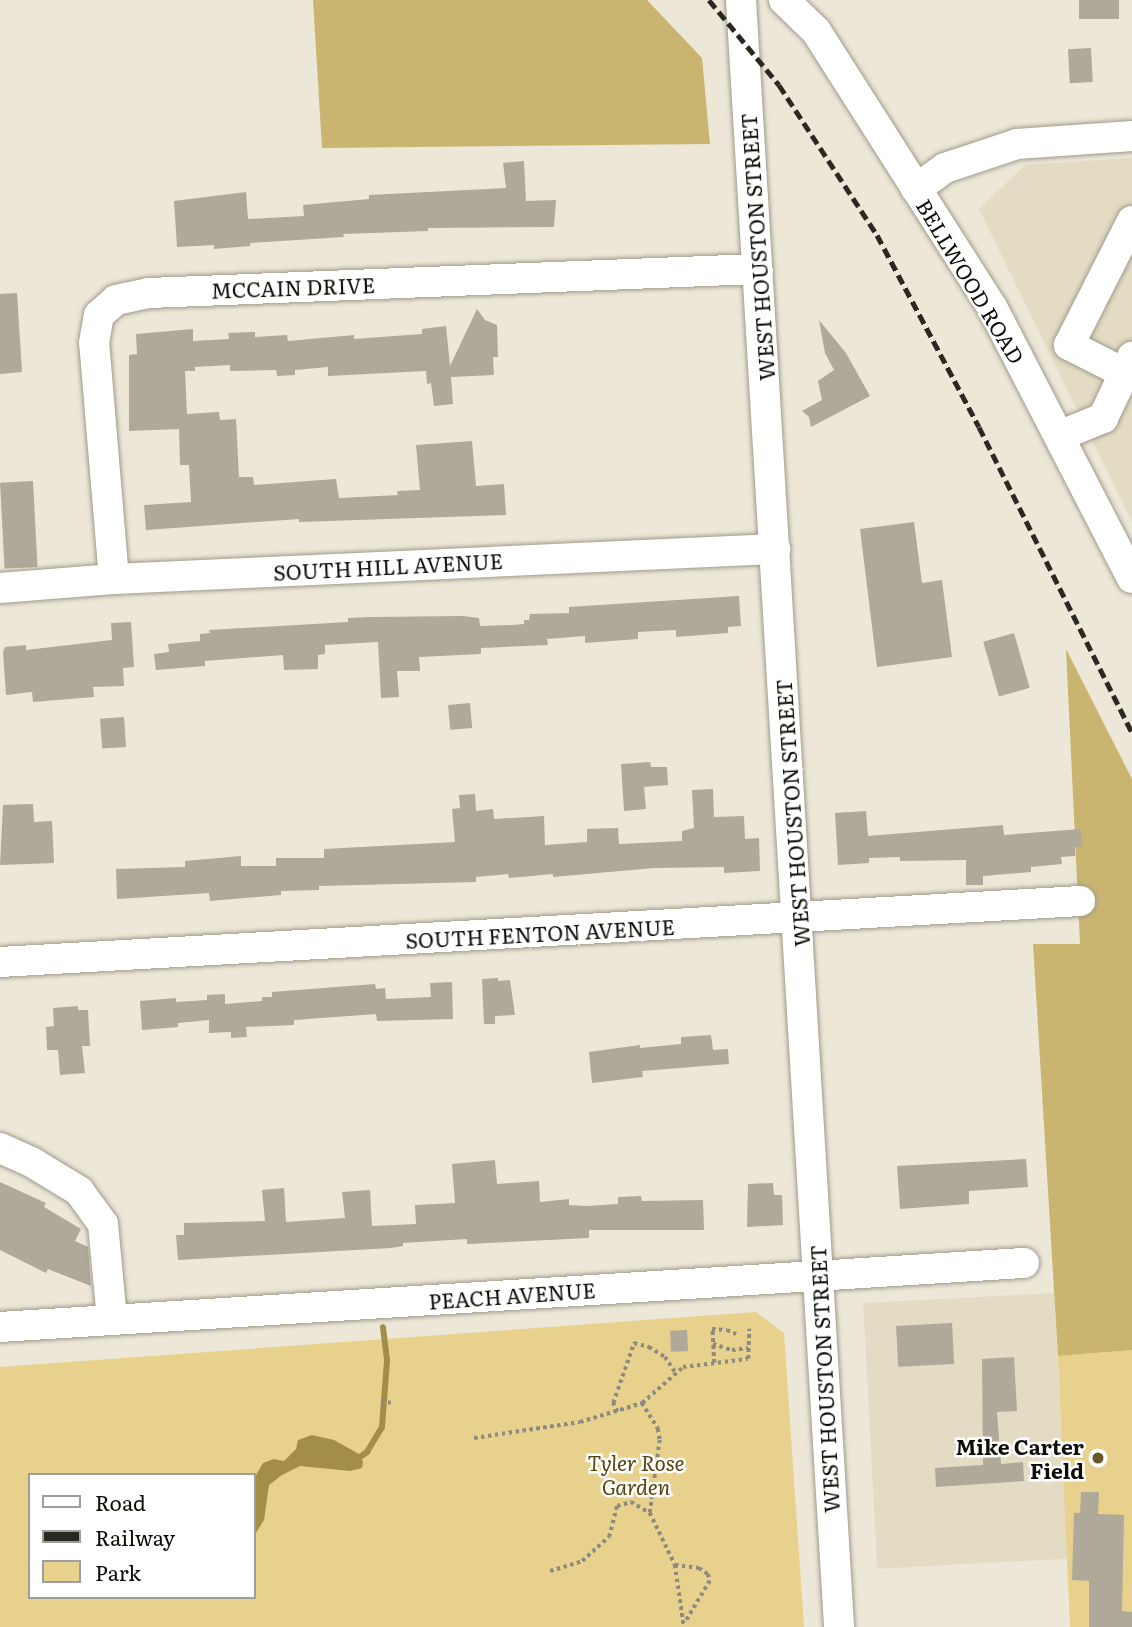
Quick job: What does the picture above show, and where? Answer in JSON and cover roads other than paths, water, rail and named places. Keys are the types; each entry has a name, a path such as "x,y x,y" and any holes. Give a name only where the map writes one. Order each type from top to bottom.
{"street":[{"name":"WEST HOUSTON STREET","path":"741,0 799,919 839,1627"},
{"name":"BELLWOOD ROAD","path":"784,0 816,31 992,307 1132,578"},
{"path":"916,189 945,168 1017,144 1132,136"},
{"path":"1059,436 1103,418 1128,365 1069,345 1132,221"},
{"name":"MCCAIN DRIVE","path":"114,579 94,343 99,315 116,300 149,293 758,269"},
{"name":"SOUTH HILL AVENUE","path":"0,588 114,579 775,549"},
{"name":"SOUTH FENTON AVENUE","path":"0,961 799,919 1080,901"},
{"path":"0,1148 33,1163 79,1191 103,1224 112,1320"},
{"name":"PEACH AVENUE","path":"0,1327 1024,1263"}],"waterway":[{"path":"360,1457 367,1452 382,1427 387,1360 383,1327"}],"railway":[{"path":"709,0 779,85 877,235 979,427 1132,733"}],"place":[{"name":"Mike Carter Field","path":"1098,1458"}],"park label":[{"name":"Tyler Rose Garden","path":"636,1474"}]}
